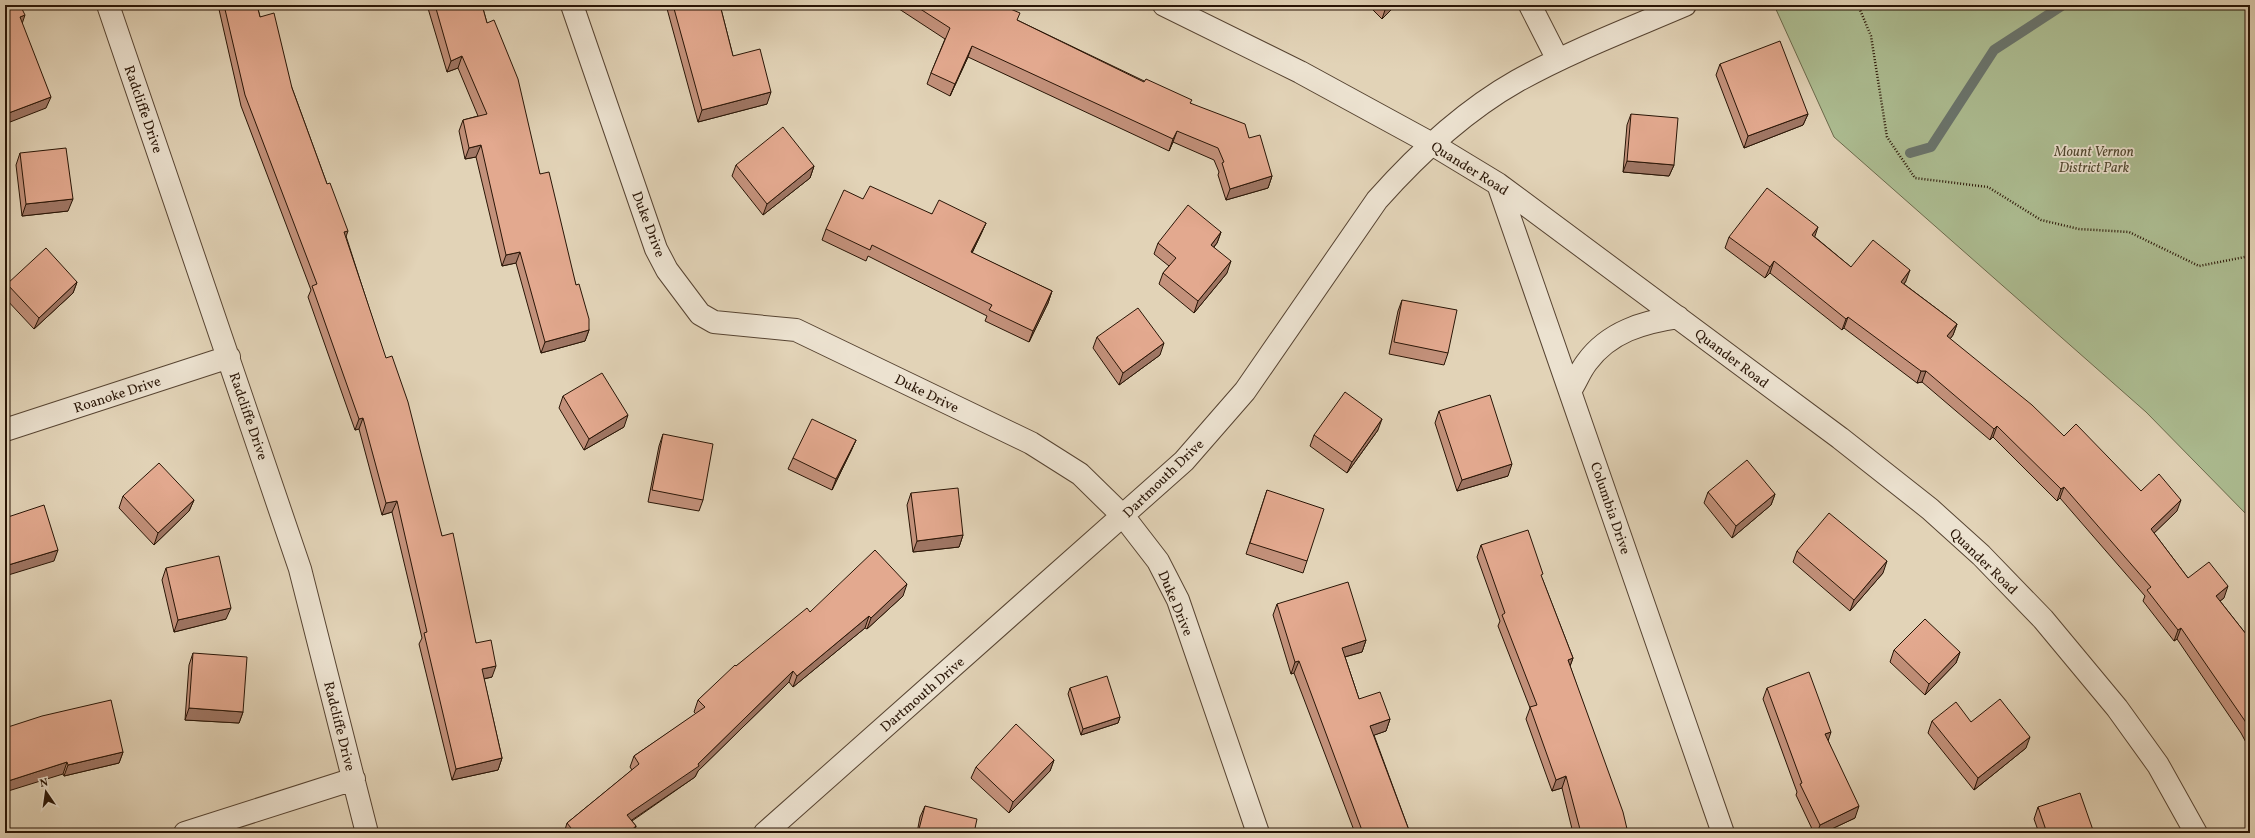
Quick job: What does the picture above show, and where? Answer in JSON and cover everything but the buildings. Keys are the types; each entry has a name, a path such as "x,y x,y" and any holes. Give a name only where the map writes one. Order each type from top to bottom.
{"street":[{"name":"Radcliffe Drive","path":"108,5 300,569 367,833"},
{"name":"Duke Drive","path":"572,5 656,249 667,270 700,314 714,322 796,330 1031,443 1080,474 1124,516 1158,561 1178,600 1258,833"},
{"name":"Quander Road","path":"1164,5 1300,72 1432,144 1498,184 1840,438 1930,509 1981,555 2043,619 2117,708 2158,765 2196,833"},
{"path":"1530,5 1558,60"},
{"name":"Dartmouth Drive","path":"765,833 1124,516 1184,461 1245,392 1376,200 1402,172 1432,144 1466,116 1516,82 1558,60 1685,5"},
{"name":"Columbia Drive","path":"1498,184 1722,833"},
{"path":"1570,392 1586,362 1602,345 1628,328 1648,322 1678,317"},
{"name":"Roanoke Drive","path":"5,430 229,357"},
{"path":"185,833 354,780"}],"path":[{"path":"1858,5 1871,36 1888,137 1915,178 1988,187 2040,220 2079,229 2129,232 2200,266 2250,256"}],"green space":[{"name":"Mount Vernon District Park","path":"1774,5 2250,5 2250,518 2146,412 1834,137"}],"waterway":[{"path":"1910,153 1931,147 1994,50 2063,5"}]}
